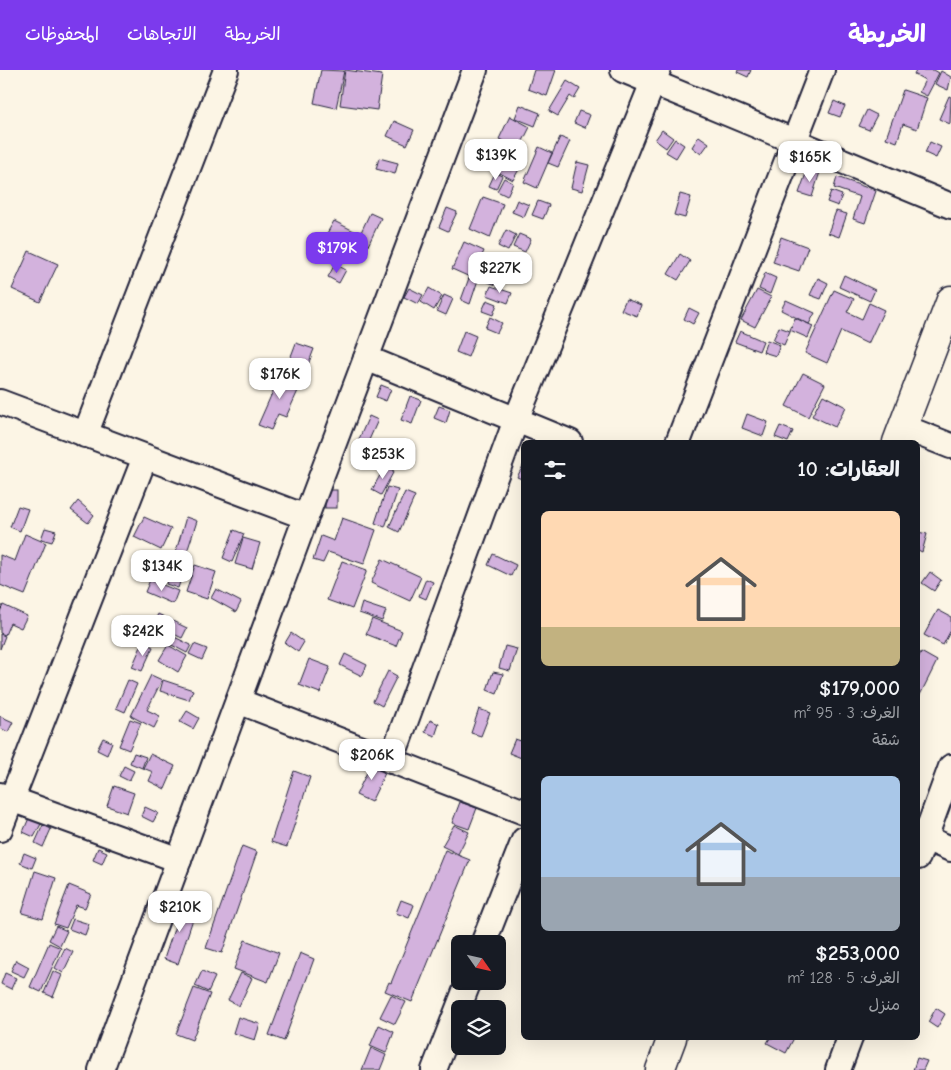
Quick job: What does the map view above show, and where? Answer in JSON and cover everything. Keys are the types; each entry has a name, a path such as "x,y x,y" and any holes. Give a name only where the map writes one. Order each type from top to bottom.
{"street":[{"path":"85,435 226,70"},
{"path":"101,1070 306,517 475,70"},
{"path":"623,70 656,76 795,142 951,206"},
{"path":"679,440 822,70"},
{"path":"391,761 516,420 656,76"},
{"path":"951,300 900,435 951,446"},
{"path":"366,358 565,440"},
{"path":"0,402 306,517"},
{"path":"0,829 6,797 144,457"},
{"path":"238,701 521,811"},
{"path":"951,768 920,843 951,849"},
{"path":"6,797 179,860"},
{"path":"487,935 521,848"},
{"path":"434,1070 465,990"},
{"path":"667,1068 672,1040"},
{"path":"838,1070 849,1040"}],"building":[{"path":"321,70 344,71 336,108 314,103"},
{"path":"345,70 382,75 377,110 340,105"},
{"path":"534,70 556,70 547,96 528,89"},
{"path":"738,70 751,70 748,77 737,72"},
{"path":"916,70 934,70 939,73 927,96 919,92 925,80 914,74"},
{"path":"941,71 951,77 948,90 935,84"},
{"path":"567,81 580,89 574,99 570,96 558,116 549,111"},
{"path":"903,90 927,98 917,129 903,124 897,142 886,138"},
{"path":"949,96 951,97 950,124 939,119"},
{"path":"834,101 845,106 840,117 829,113"},
{"path":"520,105 540,113 535,126 515,118"},
{"path":"867,110 877,115 869,130 859,126"},
{"path":"579,111 590,115 585,128 574,123"},
{"path":"510,116 530,127 519,149 499,139"},
{"path":"394,121 414,130 407,145 387,136"},
{"path":"662,130 673,138 666,148 655,140"},
{"path":"699,136 709,143 701,154 692,147"},
{"path":"560,137 570,141 558,167 548,163"},
{"path":"675,139 684,145 676,158 666,152"},
{"path":"930,142 941,147 936,158 925,153"},
{"path":"507,146 526,157 513,180 494,170"},
{"path":"539,147 552,153 537,188 524,182"},
{"path":"379,158 398,163 395,174 376,169"},
{"path":"577,162 589,165 582,191 571,188"},
{"path":"808,168 820,172 812,197 799,193"},
{"path":"495,173 502,176 496,189 489,186"},
{"path":"837,177 876,191 865,223 853,219 860,197 834,188"},
{"path":"504,178 513,183 507,196 497,191"},
{"path":"831,191 842,195 838,206 827,202"},
{"path":"680,194 691,197 685,218 674,215"},
{"path":"483,197 503,204 490,238 470,229"},
{"path":"517,200 529,205 524,217 512,212"},
{"path":"538,201 549,205 543,219 532,215"},
{"path":"447,208 457,212 448,231 439,227"},
{"path":"836,211 847,214 839,237 828,233"},
{"path":"370,213 381,218 365,252 354,247"},
{"path":"334,221 358,233 351,248 326,235"},
{"path":"506,230 516,235 508,251 498,246"},
{"path":"519,234 531,239 525,252 513,247"},
{"path":"781,237 808,247 799,271 773,262"},
{"path":"464,242 484,251 472,278 452,269"},
{"path":"29,251 58,264 40,302 12,289"},
{"path":"680,254 690,261 678,280 668,274"},
{"path":"335,264 346,270 339,283 328,277"},
{"path":"493,269 504,274 499,286 488,282"},
{"path":"765,273 776,278 770,294 759,289"},
{"path":"844,275 875,290 870,301 839,287"},
{"path":"469,278 478,280 470,304 461,300"},
{"path":"818,278 828,283 821,299 810,295"},
{"path":"491,286 512,293 508,303 487,295"},
{"path":"409,288 423,295 418,304 404,297"},
{"path":"429,288 442,296 434,310 421,302"},
{"path":"757,290 771,297 755,327 741,320"},
{"path":"834,290 854,299 847,312 862,319 869,303 884,310 868,344 841,331 827,363 805,353"},
{"path":"444,295 453,299 446,315 437,311"},
{"path":"626,299 641,305 637,316 621,310"},
{"path":"487,300 497,304 493,315 482,311"},
{"path":"786,300 815,313 809,324 781,310"},
{"path":"689,308 699,313 693,324 684,319"},
{"path":"490,317 502,323 497,333 485,328"},
{"path":"795,318 813,326 808,338 790,330"},
{"path":"779,327 790,331 784,345 773,340"},
{"path":"464,331 476,336 468,357 456,352"},
{"path":"740,331 763,341 759,351 735,342"},
{"path":"767,340 780,345 776,356 763,352"},
{"path":"296,343 314,349 303,378 285,372"},
{"path":"281,373 302,382 286,417 278,414 271,430 258,425"},
{"path":"803,373 825,384 808,417 786,406"},
{"path":"381,385 391,389 386,401 376,397"},
{"path":"823,395 846,407 835,427 812,416"},
{"path":"410,396 421,400 412,424 401,420"},
{"path":"439,406 450,410 446,423 434,418"},
{"path":"747,414 768,422 763,436 742,428"},
{"path":"369,416 378,420 365,449 356,446"},
{"path":"780,426 793,431 789,440 775,437"},
{"path":"385,466 394,471 381,495 372,490"},
{"path":"521,470 521,479 517,477"},
{"path":"387,487 398,490 385,527 375,523"},
{"path":"325,490 337,490 337,508 325,508"},
{"path":"405,492 415,496 399,532 389,527"},
{"path":"78,501 94,515 88,523 71,510"},
{"path":"18,506 28,509 20,531 10,527"},
{"path":"144,517 171,529 161,550 134,537"},
{"path":"186,517 197,521 185,558 175,555"},
{"path":"342,518 376,530 364,564 328,552 323,563 313,560 321,536 334,541"},
{"path":"45,528 56,531 52,542 41,539"},
{"path":"234,530 244,534 232,562 223,558"},
{"path":"920,532 927,534 922,552 920,551"},
{"path":"25,534 46,543 25,595 0,585 0,555 15,561"},
{"path":"243,538 260,543 252,569 235,564"},
{"path":"493,554 516,565 511,576 488,565"},
{"path":"382,559 421,577 410,601 371,583"},
{"path":"342,561 367,570 352,609 327,600"},
{"path":"195,565 216,572 207,599 186,592"},
{"path":"171,569 183,573 178,588 166,584"},
{"path":"930,572 941,580 934,591 922,583"},
{"path":"426,579 433,582 426,599 419,596"},
{"path":"150,580 178,591 173,604 145,592"},
{"path":"216,589 241,602 236,612 211,598"},
{"path":"362,603 386,611 382,621 359,613"},
{"path":"3,605 27,616 21,628 10,623 5,635 0,633 0,612"},
{"path":"938,610 951,617 951,630 943,645 924,635"},
{"path":"158,614 187,628 182,638 153,624"},
{"path":"372,619 402,631 396,646 366,634"},
{"path":"291,633 304,642 298,652 285,643"},
{"path":"0,634 5,636 0,649"},
{"path":"168,634 191,645 187,653 164,641"},
{"path":"143,642 153,647 142,671 132,667"},
{"path":"194,644 207,649 202,660 189,654"},
{"path":"168,645 187,656 178,672 159,660"},
{"path":"505,646 517,649 510,671 499,668"},
{"path":"921,652 937,661 920,695"},
{"path":"345,654 367,665 362,676 340,665"},
{"path":"309,659 330,667 320,693 299,685"},
{"path":"388,671 397,676 382,706 373,701"},
{"path":"493,672 503,674 497,694 487,690"},
{"path":"151,675 162,680 147,710 160,716 154,728 131,716"},
{"path":"128,680 137,684 125,712 116,708"},
{"path":"163,680 193,690 189,700 160,691"},
{"path":"479,709 490,713 481,736 471,733"},
{"path":"187,711 199,718 193,729 180,722"},
{"path":"0,716 13,722 8,732 0,728"},
{"path":"130,719 141,723 129,750 119,746"},
{"path":"430,720 439,724 435,736 425,732"},
{"path":"103,738 112,742 107,755 97,750"},
{"path":"515,739 521,741 521,758 509,753"},
{"path":"134,753 146,757 142,768 130,763"},
{"path":"150,754 175,766 165,789 149,781 153,772 143,768"},
{"path":"373,760 388,767 371,802 356,795"},
{"path":"124,766 134,771 129,781 119,776"},
{"path":"294,771 310,777 287,847 271,842"},
{"path":"114,786 134,793 127,813 107,806"},
{"path":"460,802 477,808 469,829 452,823"},
{"path":"145,807 158,813 153,822 141,816"},
{"path":"29,818 41,824 34,837 23,832"},
{"path":"43,825 51,829 43,847 35,843"},
{"path":"454,825 469,832 458,854 442,846"},
{"path":"242,846 257,852 222,953 206,948"},
{"path":"98,848 107,852 102,864 93,860"},
{"path":"445,850 470,860 412,1002 385,991 389,982 391,983"},
{"path":"24,853 36,858 32,868 20,863"},
{"path":"35,871 56,878 43,919 22,913"},
{"path":"69,885 91,894 85,908 76,905 66,928 54,924"},
{"path":"401,900 414,905 409,918 396,913"},
{"path":"183,902 197,907 178,964 164,959"},
{"path":"73,919 89,924 85,935 69,929"},
{"path":"56,926 67,931 60,946 49,940"},
{"path":"245,940 279,953 268,982 234,969"},
{"path":"49,943 61,948 41,992 30,987"},
{"path":"65,948 73,952 63,973 55,968"},
{"path":"300,953 314,959 284,1041 269,1035"},
{"path":"16,960 29,967 24,977 11,971"},
{"path":"53,971 62,975 53,997 44,993"},
{"path":"202,971 215,977 208,992 195,986"},
{"path":"5,973 16,978 11,989 1,984"},
{"path":"241,973 252,978 239,1006 228,1000"},
{"path":"194,988 210,994 192,1040 176,1034"},
{"path":"391,995 406,1002 395,1024 380,1017"},
{"path":"936,1008 945,1014 937,1028 928,1022"},
{"path":"238,1017 260,1024 255,1040 233,1033"},
{"path":"379,1025 394,1032 386,1053 370,1046"},
{"path":"769,1040 793,1040 786,1053 767,1043"},
{"path":"371,1048 386,1055 380,1070 362,1070"},
{"path":"917,1058 927,1061 923,1070 913,1070"}]}
